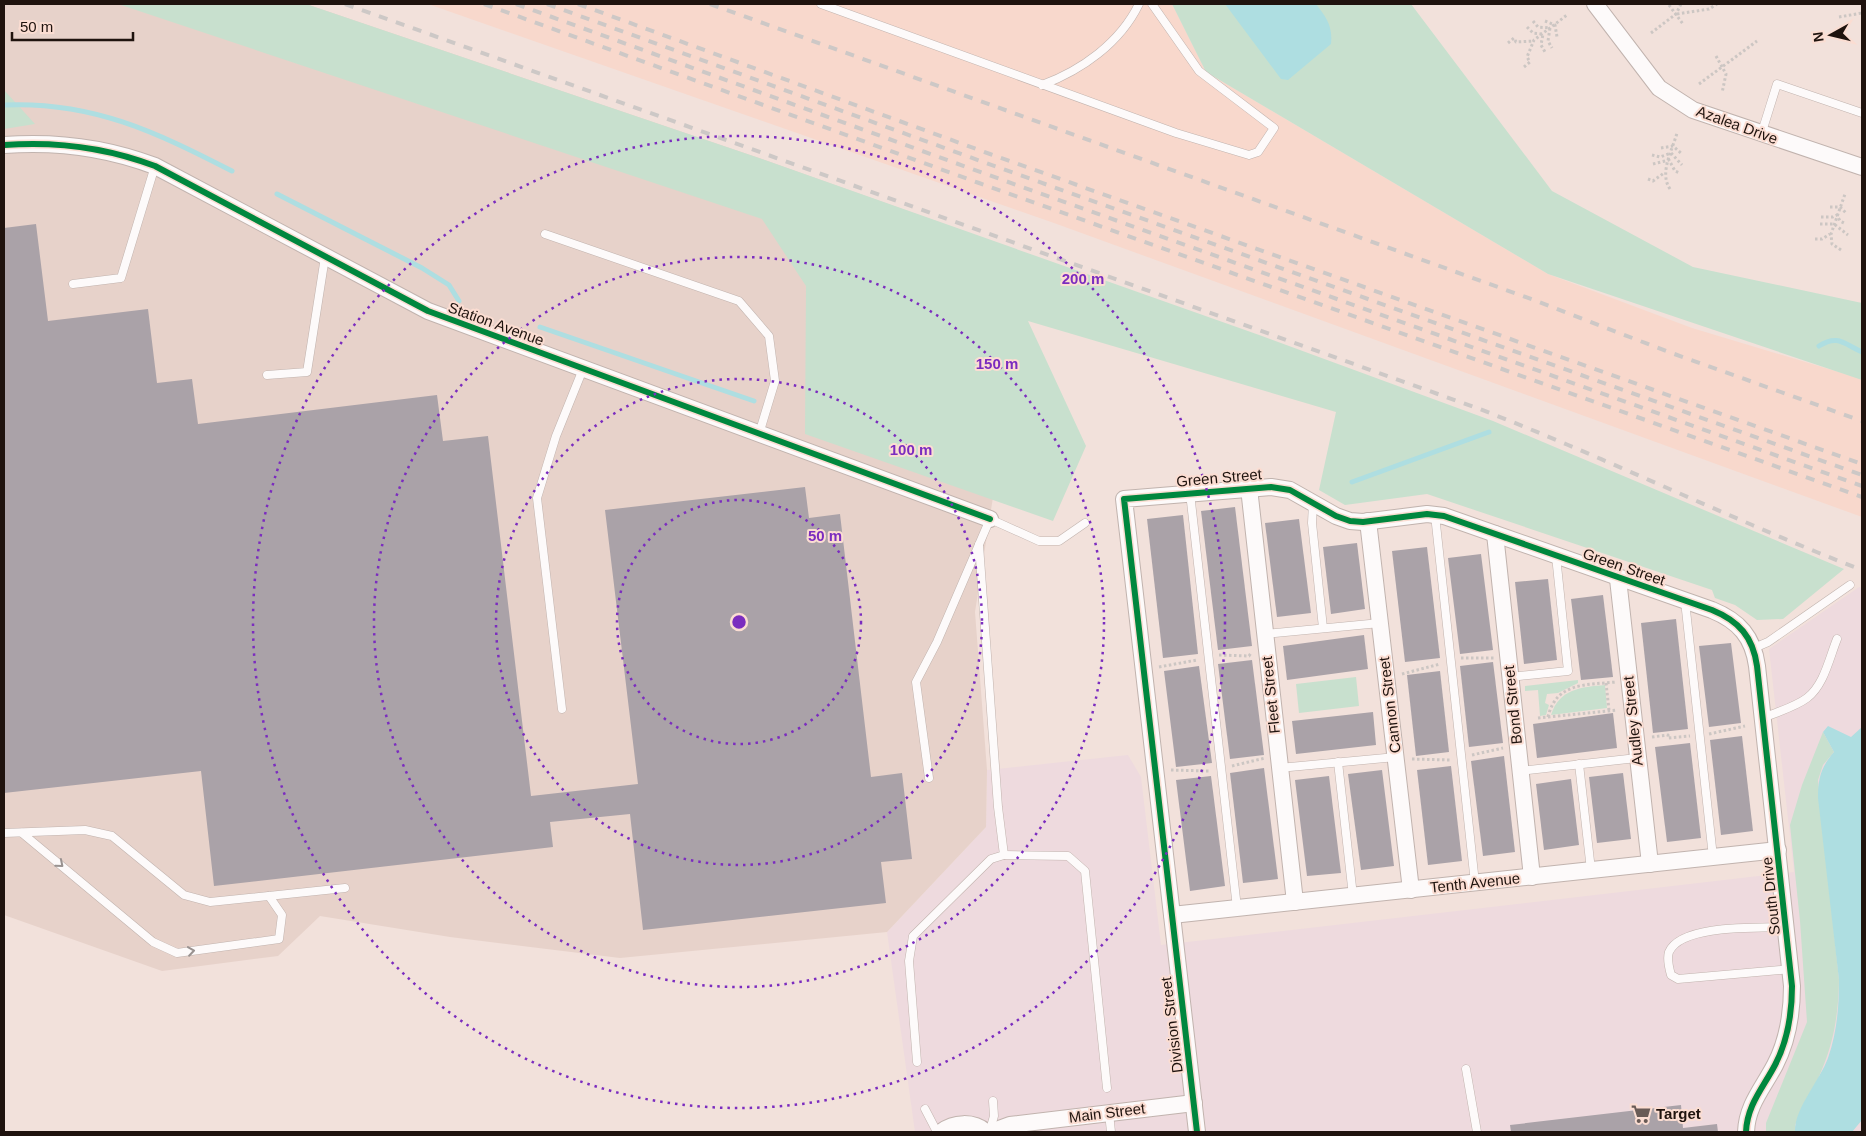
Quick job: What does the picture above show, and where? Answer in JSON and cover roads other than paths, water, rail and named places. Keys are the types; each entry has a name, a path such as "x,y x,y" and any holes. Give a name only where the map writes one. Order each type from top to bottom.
{"street":[{"name":"Azalea Drive","path":"1595,4 1659,88 1693,110 1761,135 1862,168"},
{"name":"Station Avenue","path":"4,145 58,143 90,147 126,155 155,166 428,312 990,519"},
{"name":"Green Street","path":"1172,916 1124,499 1249,488 1281,488 1343,519 1357,522 1434,515 1495,534 1717,612 1737,623 1747,634 1754,648"},
{"name":"Fleet Street","path":"1249,488 1264,634 1273,763 1295,902"},
{"name":"Cannon Street","path":"1368,521 1380,622 1404,758 1411,890"},
{"name":"Bond Street","path":"1495,534 1532,877"},
{"name":"Audley Street","path":"1618,578 1650,864"},
{"name":"South Drive","path":"1746,1132 1750,1106 1774,1066 1786,1036 1792,1002 1791,969 1754,648"},
{"name":"Tenth Avenue","path":"1172,916 1778,850"},
{"name":"Division Street","path":"1172,916 1197,1132"},
{"name":"Main Street","path":"989,1132 1010,1126 1194,1103"},
{"path":"939,1132 948,1127 962,1124 977,1126 989,1132"}],"lane":[{"path":"820,4 1185,136 1249,155 1258,152 1274,128 1199,71 1152,4"},
{"path":"1042,85 1062,78 1100,53 1122,32 1139,4"},
{"path":"1761,135 1776,84 1862,113"},
{"path":"73,284 121,278 155,166"},
{"path":"545,234 739,302 769,336 775,381 760,434"},
{"path":"267,375 307,372 325,257"},
{"path":"562,709 537,498 556,436 583,370"},
{"path":"1190,493 1237,908"},
{"path":"1313,503 1312,523 1323,628"},
{"path":"1434,515 1474,883"},
{"path":"929,778 916,682 938,642 990,519 1039,541 1058,541 1085,523"},
{"path":"979,545 998,807 1004,855"},
{"path":"1510,677 1568,671 1556,556"},
{"path":"1754,648 1768,642 1850,585"},
{"path":"1685,601 1713,857"},
{"path":"1264,634 1380,622"},
{"path":"1763,718 1805,700 1814,692 1820,684 1837,639"},
{"path":"1273,763 1404,758"},
{"path":"1520,771 1638,758"},
{"path":"1338,762 1353,896"},
{"path":"1579,764 1591,870"},
{"path":"4,833 85,830 112,836 184,895 210,902 345,888"},
{"path":"22,832 153,942 177,953 279,939 282,914 269,896"},
{"path":"917,1062 908,962 913,936 992,859 1004,855 1068,856 1085,871 1107,1088"},
{"path":"1786,927 1699,932 1671,948 1668,954 1669,970 1671,974 1678,978 1791,969"},
{"path":"1466,1069 1477,1132"},
{"path":"989,1132 994,1116 993,1101"},
{"path":"925,1109 939,1132"},
{"path":"1109,1113 1111,1132"}],"water":[{"path":"1225,4 1316,4 1328,22 1331,32 1331,44 1288,80 1281,79"},
{"path":"1828,726 1851,737 1862,727 1862,1120 1852,1132 1795,1132 1796,1123 1803,1104 1828,1058 1834,1039 1838,1010 1839,980 1818,798 1821,773 1834,752 1823,732"}],"waterway":[{"path":"4,105 36,105 66,108 95,114 150,132 232,171"},
{"path":"277,194 422,268 449,285 459,301"},
{"path":"540,327 754,401"},
{"path":"1819,346 1826,342 1836,341 1845,343 1862,352"},
{"path":"1352,482 1489,432"}],"railway":[{"path":"345,4 1477,408 1574,447 1765,531 1862,570"},
{"path":"484,4 979,183 1862,497"},
{"path":"516,4 983,173 1862,486"},
{"path":"547,4 986,163 1862,475"},
{"path":"578,4 990,154 1862,464"},
{"path":"710,4 1534,300 1666,351 1862,421"}],"place":[{"name":"Target","path":"1641,1114"}]}
